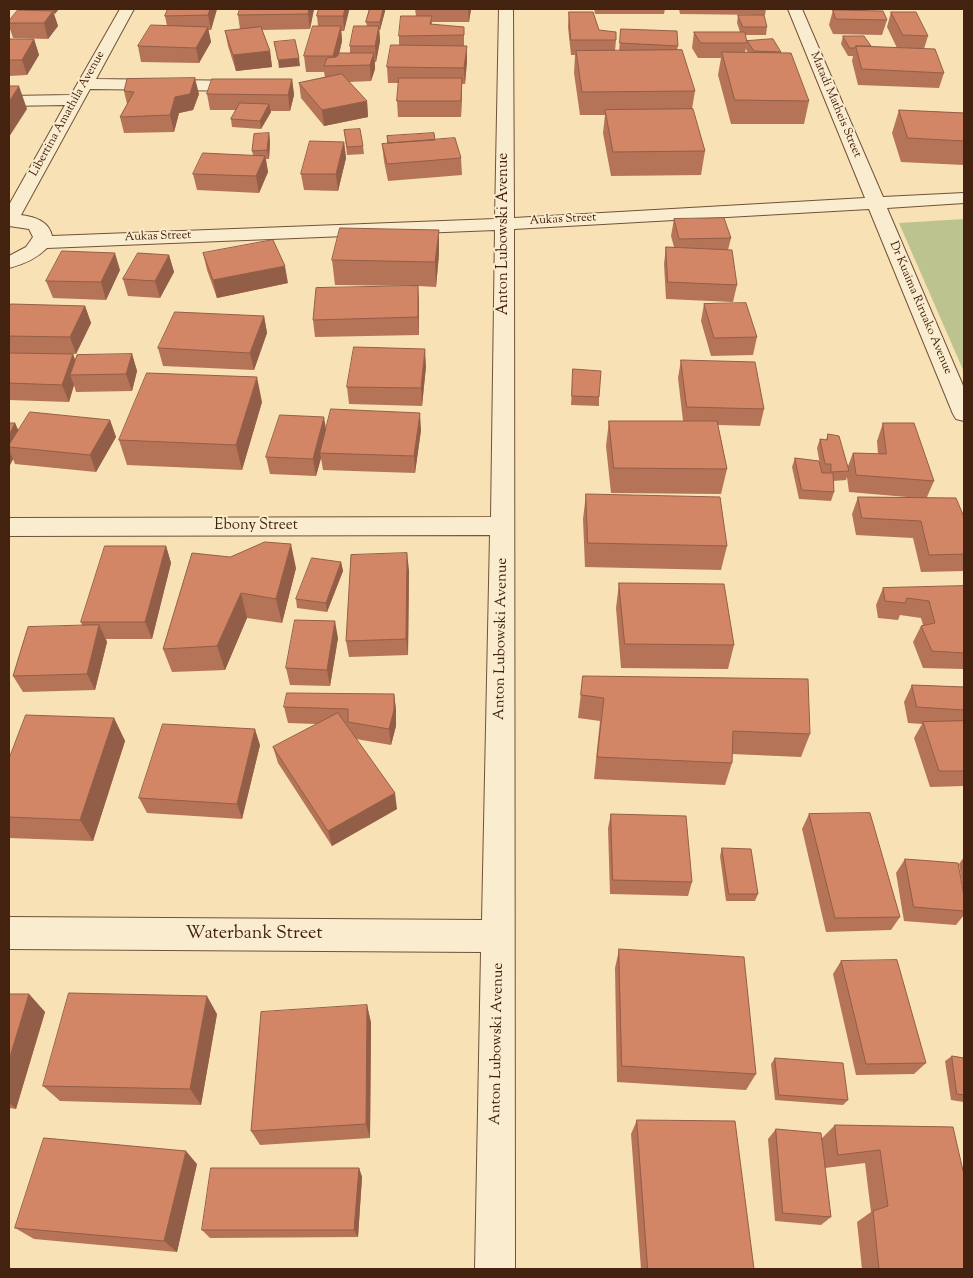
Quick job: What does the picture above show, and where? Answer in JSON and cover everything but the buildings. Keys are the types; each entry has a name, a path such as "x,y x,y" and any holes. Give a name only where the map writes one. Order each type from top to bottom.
{"street":[{"name":"Libertina Amathila Avenue","path":"10,219 127,9"},
{"name":"Anton Lubowski Avenue","path":"495,1269 503,526 506,9"},
{"name":"Matadi Matheis Street","path":"795,9 876,202"},
{"path":"85,84 263,86"},
{"path":"9,101 76,100"},
{"name":"Aukas Street","path":"41,242 504,224 964,198"},
{"name":"Dr Kuaima Riruako Avenue","path":"876,202 964,414"},
{"path":"9,262 25,256 35,249 41,242 43,235 41,228 34,223 10,219"},
{"name":"Ebony Street","path":"9,527 503,526"},
{"name":"Waterbank Street","path":"9,933 499,936"}],"green space":[{"path":"964,219 964,372 899,223"}]}
